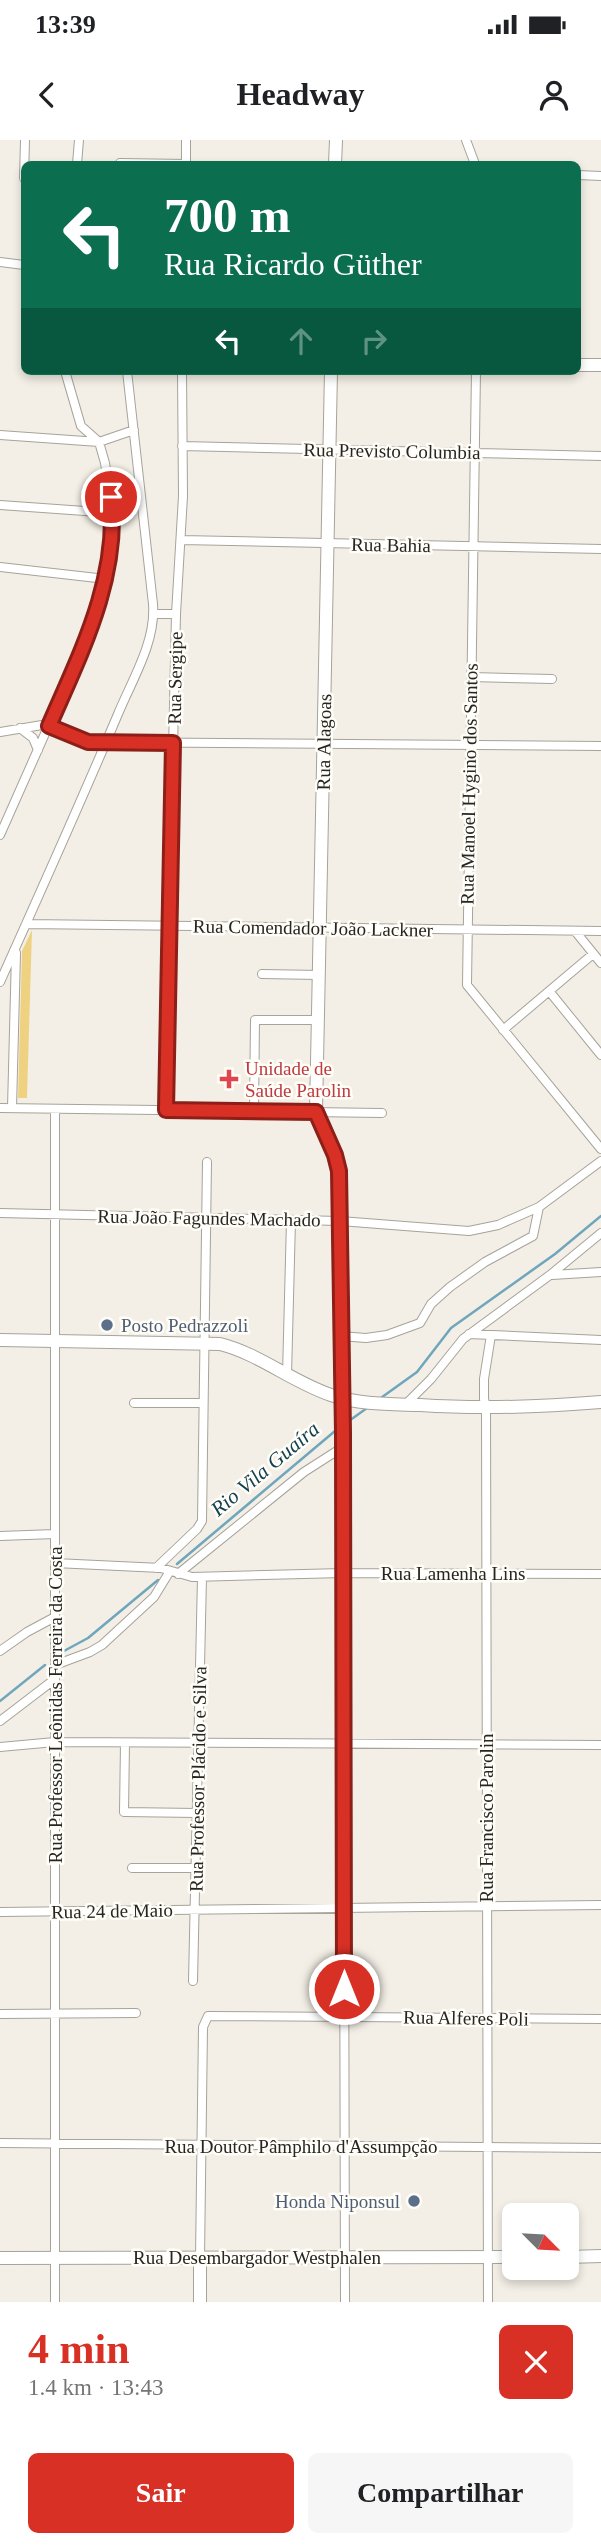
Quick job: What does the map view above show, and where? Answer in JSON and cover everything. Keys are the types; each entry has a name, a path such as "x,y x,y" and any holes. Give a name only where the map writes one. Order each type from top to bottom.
{"main road":[{"path":"335,161 336,140"},
{"path":"581,365 601,365"},
{"name":"Rua Alagoas","path":"316,1112 331,375"},
{"path":"316,1112 337,1162 341,1398"},
{"path":"0,1340 204,1342 239,1350 319,1391 362,1403 386,1406 448,1400 485,1403 578,1397 601,1400"},
{"path":"579,2257 601,2256"},
{"name":"Rua Desembargador Westphalen","path":"0,2258 502,2257"},
{"path":"200,2258 200,2302"}],"street":[{"path":"24,161 25,140"},
{"path":"77,161 79,140"},
{"path":"186,140 186,161"},
{"path":"466,140 474,161"},
{"path":"581,175 601,176"},
{"path":"0,261 21,264"},
{"path":"0,835 83,646 106,579 112,545 113,513 109,481 99,442 81,426 66,375"},
{"path":"0,982 106,743 146,646 154,614 127,375"},
{"name":"Rua Sergipe","path":"166,1110 176,614 181,540 182,375"},
{"name":"Rua Manoel Hygino dos Santos","path":"476,375 467,985 601,1149"},
{"path":"0,435 99,442 134,430"},
{"name":"Rua Previsto Columbia","path":"182,446 601,456"},
{"path":"0,505 113,513"},
{"name":"Rua Bahia","path":"181,540 601,550"},
{"path":"0,567 106,579"},
{"path":"154,614 176,614"},
{"path":"471,677 552,679"},
{"path":"0,732 49,726 83,741 106,743 601,746"},
{"path":"20,728 33,738 38,750"},
{"name":"Rua Comendador João Lackner","path":"26,924 601,931"},
{"path":"575,931 601,963"},
{"path":"12,1108 16,947"},
{"path":"503,1030 593,954"},
{"path":"262,974 319,975"},
{"path":"549,991 601,1055"},
{"path":"254,1112 255,1020 318,1020"},
{"path":"0,1108 382,1113"},
{"name":"Rua Professor Leônidas Ferreira da Costa","path":"55,1109 55,2302"},
{"name":"Rua João Fagundes Machado","path":"0,1213 340,1221 469,1231 498,1225 539,1207 601,1161"},
{"path":"156,1568 202,1521 207,1162"},
{"path":"340,1336 376,1337 420,1323 431,1304 450,1287 485,1262 533,1236 539,1207"},
{"path":"287,1375 290,1220"},
{"path":"411,1405 459,1342 550,1275 601,1233"},
{"path":"550,1275 601,1272"},
{"path":"469,1334 601,1340"},
{"name":"Rua Francisco Parolin","path":"488,2302 485,1403 491,1335"},
{"path":"341,1398 345,2302"},
{"path":"134,1402 203,1403"},
{"path":"55,1665 102,1645 154,1597 174,1573 303,1472 343,1447"},
{"path":"0,1536 55,1534"},
{"name":"Rua Lamenha Lins","path":"55,1563 156,1568 202,1577 343,1573 601,1574"},
{"name":"Rua Professor Plácido e Silva","path":"194,1981 202,1577"},
{"path":"0,1651 55,1617"},
{"path":"0,1721 55,1679"},
{"path":"0,1747 55,1742 601,1745"},
{"path":"125,1743 124,1812 197,1813"},
{"path":"132,1868 196,1868"},
{"name":"Rua 24 de Maio","path":"0,1912 601,1905"},
{"path":"0,2014 136,2013"},
{"name":"Rua Alferes Poli","path":"201,2145 203,2028 206,2018 215,2015 601,2019"},
{"name":"Rua Doutor Pâmphilo d'Assumpção","path":"0,2143 601,2148"},
{"path":"200,2258 201,2145"}],"shaded area":[{"path":"32,930 27,1098 18,1098 22,951"}],"waterway":[{"name":"Rio Vila Guaíra","path":"378,1400 417,1372 451,1328 555,1254 601,1216"},
{"name":"Rio Vila Guaíra","path":"177,1564 335,1431 367,1408"},
{"name":"Rio Vila Guaíra","path":"64,1651 88,1638 158,1580"},
{"name":"Rio Vila Guaíra","path":"0,1701 45,1665"}],"place":[{"name":"Unidade de Saúde Parolin","path":"229,1079"},
{"name":"Posto Pedrazzoli","path":"107,1325"},
{"name":"Honda Niponsul","path":"414,2201"}],"route":[{"path":"111,497 112,545 102,594 96,615 49,726 88,742 173,743 166,1110 316,1112 339,1171 343,1433 344,1989"}]}
